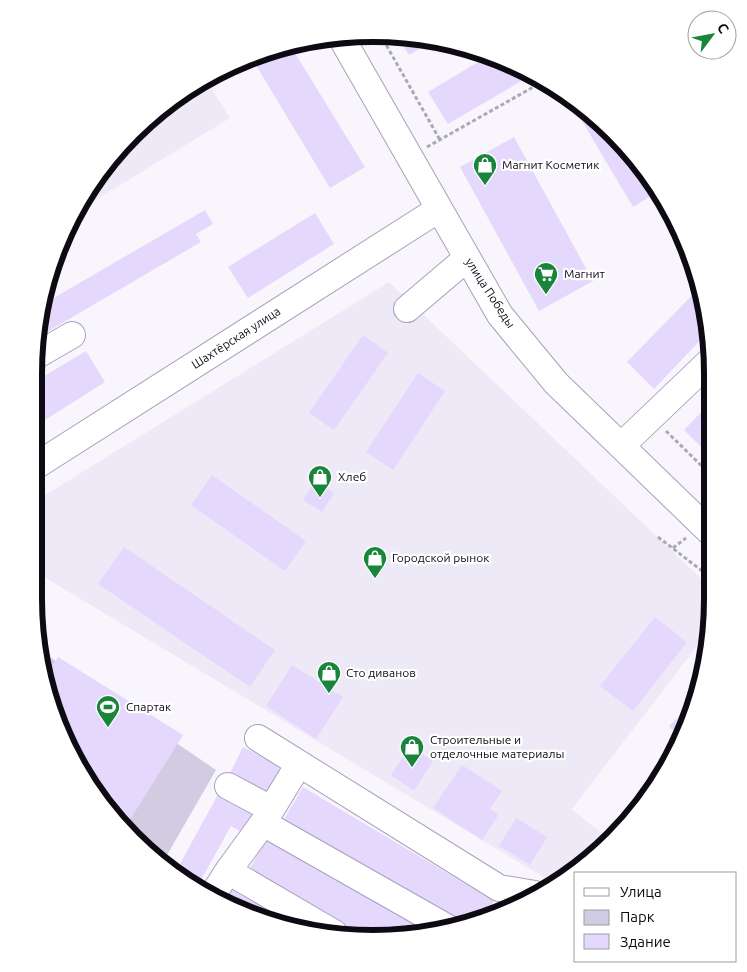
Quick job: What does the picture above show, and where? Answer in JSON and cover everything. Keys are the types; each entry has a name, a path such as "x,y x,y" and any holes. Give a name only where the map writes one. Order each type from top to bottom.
{"street":[{"name":"улица Победы","path":"345,44 500,315 556,383 704,526"},
{"name":"Шахтёрская улица","path":"42,462 439,209"},
{"path":"407,309 467,258"},
{"path":"43,352 72,334"},
{"path":"621,446 704,366"},
{"path":"258,738 499,888 525,892"},
{"path":"216,889 267,816 299,764"},
{"path":"228,786 267,816 439,923"},
{"path":"228,871 321,925"}],"path":[{"path":"385,43 440,140"},
{"path":"409,157 536,85"},
{"path":"652,416 704,468"},
{"path":"658,537 704,572"}],"shaded area":[{"path":"210,86 230,118 90,204 111,172 139,139 172,111 208,87"},
{"name":"Городской рынок","path":"389,282 704,581 702,639 572,809 605,836 575,861 548,880 42,576 42,533 44,532 42,529 42,497"}],"green space":[{"name":"Спартак","path":"48,655 216,770 166,856 139,833 125,817 98,782 87,764 60,705"}],"building":[{"path":"402,44 424,46 409,55"},
{"path":"295,52 365,167 330,188 256,65"},
{"path":"481,60 525,79 448,124 428,92"},
{"path":"577,113 608,139 636,172 652,195 633,207"},
{"path":"514,137 593,281 539,311 460,167"},
{"path":"205,210 213,224 196,234 201,242 45,333 51,299"},
{"path":"315,213 334,244 248,298 228,267"},
{"path":"694,293 703,338 654,389 627,362"},
{"path":"363,335 388,353 334,430 309,413"},
{"path":"86,351 105,382 42,422 42,377"},
{"path":"418,373 445,391 393,470 366,452"},
{"path":"704,409 704,450 684,430"},
{"path":"212,475 306,541 285,571 191,505"},
{"path":"315,481 334,493 322,512 303,500"},
{"path":"124,547 275,650 250,687 98,584"},
{"path":"655,617 687,642 633,711 600,686"},
{"path":"58,657 183,735 129,822 98,782 77,745 60,705 50,669"},
{"path":"292,665 343,697 316,739 266,706"},
{"path":"685,710 675,733 669,726"},
{"name":"Строительные и отделочные материалы","path":"410,746 433,761 414,791 391,775"},
{"path":"243,747 281,767 265,798 227,779"},
{"path":"462,765 502,791 490,809 499,814 482,840 433,808"},
{"path":"303,787 494,901 490,908 452,920 284,819"},
{"path":"220,791 258,811 245,834 231,826 201,880 179,866"},
{"path":"516,818 547,837 530,865 499,846"},
{"path":"266,838 423,926 374,930 349,929 248,872"},
{"path":"233,888 286,917 267,912 229,896"}],"place":[{"name":"Магнит Косметик","path":"485,186"},
{"name":"Магнит","path":"546,295"},
{"name":"Хлеб","path":"320,498"},
{"name":"Городской рынок","path":"375,579"},
{"name":"Сто диванов","path":"329,694"},
{"name":"Спартак","path":"108,728"},
{"name":"Строительные и отделочные материалы","path":"412,768"}]}
